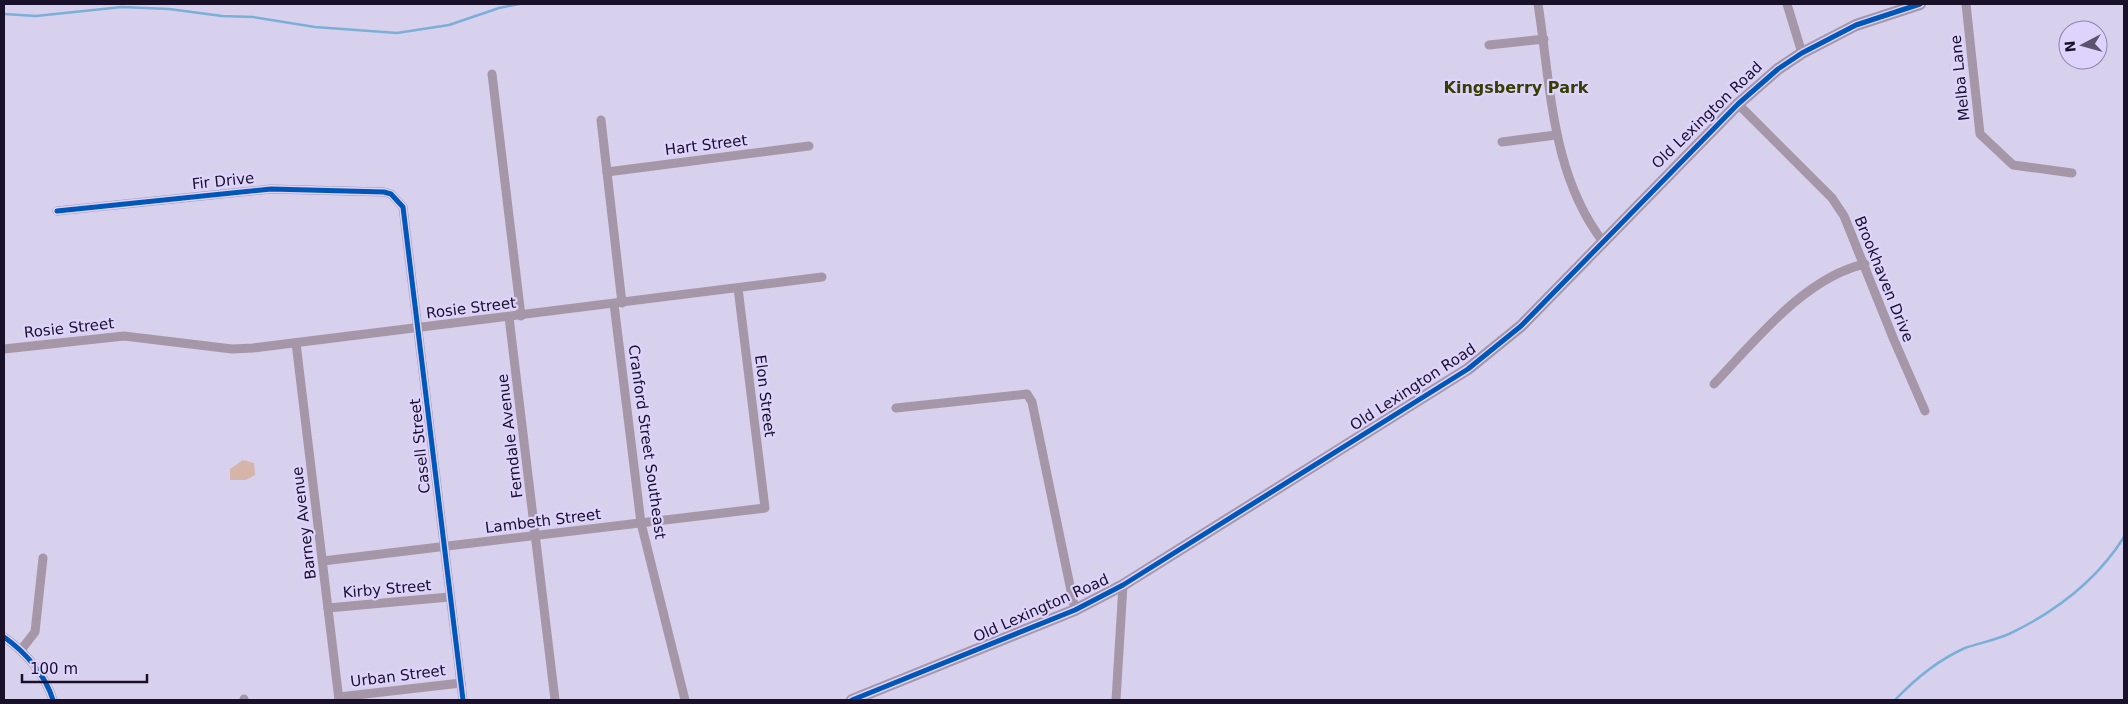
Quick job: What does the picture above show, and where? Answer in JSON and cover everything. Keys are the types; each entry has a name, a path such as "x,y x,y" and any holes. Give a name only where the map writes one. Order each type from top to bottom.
{"street":[{"path":"1538,4 1556,135 1575,197 1588,222 1604,243"},
{"path":"1787,4 1802,53"},
{"name":"Old Lexington Road","path":"852,700 1075,610 1123,585 1468,369 1521,326 1738,104 1778,69 1802,53 1856,25 1920,4"},
{"name":"Melba Lane","path":"1966,4 1980,134 2013,165 2072,173"},
{"path":"1489,45 1544,39"},
{"path":"492,74 521,316"},
{"name":"Brookhaven Drive","path":"1738,104 1832,198 1844,216 1925,411"},
{"name":"Cranford Street Southeast","path":"601,120 618,303 642,524 685,700"},
{"path":"1502,142 1556,135"},
{"name":"Hart Street","path":"607,172 809,146"},
{"name":"Fir Drive","path":"57,211 271,189 392,194"},
{"name":"Casell Street","path":"392,194 403,206 420,329 449,597 463,700"},
{"path":"1714,384 1790,307 1830,277 1843,270 1865,264"},
{"name":"Rosie Street","path":"4,349 124,336 232,348 296,343 420,329 822,277"},
{"name":"Elon Street","path":"738,288 765,508"},
{"name":"Ferndale Avenue","path":"509,317 555,700"},
{"name":"Barney Avenue","path":"296,343 339,699"},
{"path":"896,408 1027,394 1032,402 1075,610"},
{"name":"Lambeth Street","path":"323,561 765,508"},
{"path":"22,650 35,632 43,558"},
{"path":"1116,700 1123,585"},
{"name":"Kirby Street","path":"328,608 449,597"},
{"path":"4,637 22,650 40,674 53,700"},
{"name":"Urban Street","path":"339,699 461,683"}],"shaded area":[{"path":"243,460 254,463 255,475 246,480 230,480 230,469"}],"waterway":[{"path":"4,14 36,16 122,7 169,9 222,16 253,17 315,27 397,33 449,25 499,8 519,4"},
{"path":"1895,700 1919,677 1945,658 1965,648 2009,634 2043,616 2088,581 2113,553 2124,537"}],"cycle path":[{"path":"852,700 1075,610 1123,585 1468,369 1521,326 1738,104 1778,69 1802,53 1856,25 1920,4"},
{"path":"57,211 271,189 384,192 391,194 403,207 463,700"},
{"path":"4,637 33,664 45,681 53,700"}],"district":[{"name":"Kingsberry Park","path":"1516,87"}]}
